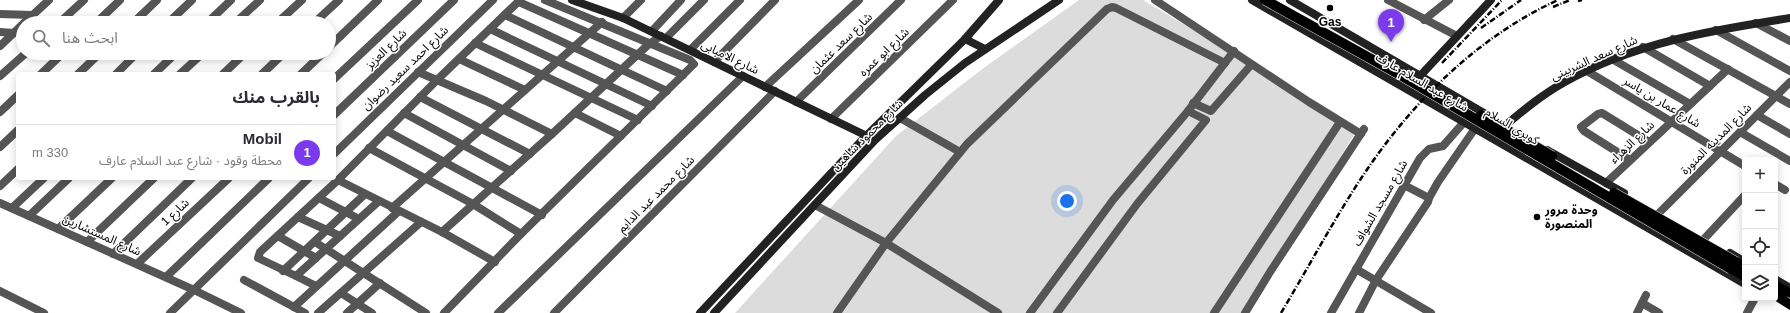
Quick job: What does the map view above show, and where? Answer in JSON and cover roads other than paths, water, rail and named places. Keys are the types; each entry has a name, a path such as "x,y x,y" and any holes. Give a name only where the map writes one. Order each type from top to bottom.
{"main road":[{"name":"شارع الامبابى","path":"572,0 623,18 652,31 875,140"},
{"name":"شارع محمود شاهين","path":"703,312 866,136 965,39 999,0"},
{"name":"شارع محمود شاهين","path":"714,313 875,140 938,84 985,49 1059,0"},
{"name":"شارع عبد السلام عارف","path":"1252,0 1476,127 1742,282"},
{"name":"كوبري السلام","path":"1265,0 1739,265"},
{"name":"كوبري السلام","path":"1279,0 1400,67 1739,265"},
{"name":"شارع عبد السلام عارف","path":"1290,0 1722,249 1739,265"},
{"path":"1420,76 1491,0"},
{"path":"1304,29 1316,15"},
{"name":"شارع سعد الشربينى","path":"1493,137 1526,107 1553,88 1612,59 1673,39 1756,23 1789,19"},
{"path":"965,39 985,49"},
{"path":"1386,76 1399,63"},
{"path":"1711,265 1722,249"},
{"path":"1778,281 1790,288"},
{"path":"1778,287 1790,293"},
{"path":"1778,297 1790,306"},
{"path":"1778,301 1790,306"}],"street":[{"path":"0,14 32,16 49,0"},
{"path":"67,16 84,0"},
{"path":"103,16 120,0"},
{"path":"140,16 157,0"},
{"path":"175,16 192,0"},
{"path":"215,16 232,0"},
{"path":"243,16 260,0"},
{"path":"285,16 302,0"},
{"path":"322,16 339,0"},
{"path":"336,40 378,0"},
{"path":"336,77 418,0"},
{"name":"شارع العزيز","path":"336,113 454,0"},
{"name":"شارع احمد سعيد رضوان","path":"336,152 493,0"},
{"path":"444,313 521,234 692,66 693,62 649,44 602,22 545,0"},
{"path":"623,18 641,0"},
{"path":"652,31 681,0"},
{"path":"442,232 530,154 649,44 664,37 704,0"},
{"path":"690,50 740,0"},
{"path":"714,62 775,0"},
{"path":"765,87 859,0"},
{"name":"شارع سعد عثمان","path":"796,102 901,0"},
{"name":"شارع ابو عمره","path":"831,119 953,0"},
{"path":"1155,0 1234,51 1251,65 1318,109 1340,122 1363,132 1270,272 1245,313"},
{"path":"1388,0 1400,2 1424,20 1456,36"},
{"path":"1424,20 1449,0"},
{"path":"316,286 258,258 260,252 338,180 438,79 520,1 683,75"},
{"path":"837,313 886,243 960,152 1107,9 1112,7 1116,8 1225,63"},
{"path":"505,15 667,91"},
{"path":"294,307 345,260 425,179 602,22"},
{"path":"1756,23 1790,41"},
{"path":"490,29 652,106"},
{"path":"1716,30 1790,70"},
{"path":"0,32 14,33"},
{"path":"0,46 14,33"},
{"path":"1673,39 1790,104"},
{"path":"475,43 638,120"},
{"path":"1643,48 1710,86"},
{"path":"1030,313 1113,200 1188,111 1234,51"},
{"path":"459,59 525,90"},
{"path":"1612,59 1690,104"},
{"path":"0,76 18,60"},
{"path":"43,72 56,60"},
{"path":"80,72 93,60"},
{"path":"118,72 130,60"},
{"path":"156,72 169,60"},
{"path":"182,72 195,60"},
{"path":"225,72 238,60"},
{"path":"264,72 277,60"},
{"path":"303,72 316,60"},
{"path":"1193,103 1211,111 1251,65"},
{"name":"شارع الزهراء","path":"1606,183 1728,70"},
{"name":"شارع عمار بن ياسر","path":"1587,71 1742,164"},
{"path":"418,72 438,79 504,109 552,134"},
{"path":"498,313 743,76"},
{"name":"شارع المدينه المنورة","path":"1659,213 1790,82"},
{"name":"شارع محمد عبد الدايم","path":"554,313 775,91"},
{"path":"0,112 16,97"},
{"path":"420,97 530,154"},
{"path":"1057,313 1137,204 1206,120 1188,111"},
{"path":"404,113 511,171"},
{"path":"575,113 621,136"},
{"path":"1630,160 1584,131 1582,126 1598,114 1604,114 1649,142"},
{"path":"1757,115 1790,134"},
{"path":"900,118 960,152"},
{"name":"شارع مسجد الشواف","path":"1331,313 1404,185 1424,153 1429,149 1443,146 1465,121"},
{"path":"1214,313 1340,122"},
{"path":"1359,313 1376,280 1476,127"},
{"path":"387,130 542,215"},
{"path":"0,146 16,132"},
{"path":"1740,132 1790,161"},
{"path":"369,148 473,204 521,234"},
{"path":"0,186 16,171"},
{"path":"12,208 42,180"},
{"path":"29,216 67,180"},
{"path":"58,229 110,180"},
{"path":"87,242 152,180"},
{"path":"113,254 190,180"},
{"name":"شارع 1","path":"137,264 227,180"},
{"path":"166,277 267,180"},
{"path":"170,313 307,180"},
{"path":"338,180 442,232 495,262"},
{"path":"1404,185 1429,198"},
{"path":"1778,186 1785,190"},
{"path":"283,271 365,194"},
{"path":"319,198 359,219"},
{"path":"1704,239 1742,198"},
{"path":"296,276 379,201"},
{"name":"شارع المستشارين","path":"0,203 166,277 241,313"},
{"path":"815,205 886,243 998,313"},
{"path":"298,217 326,231 340,236"},
{"path":"318,313 422,222"},
{"path":"278,236 316,258"},
{"path":"315,242 327,248 426,313"},
{"path":"1356,269 1431,313"},
{"path":"244,280 305,313"},
{"path":"347,313 380,283"},
{"path":"0,291 44,313"},
{"path":"341,293 372,313"},
{"path":"1637,313 1644,299 1660,313"},
{"path":"1747,313 1753,301"}],"railway":[{"path":"1442,63 1502,0"},
{"path":"1481,28 1521,0"},
{"path":"1281,313 1362,177 1402,123 1424,98 1473,53 1500,33 1528,15 1558,0"},
{"path":"1553,7 1570,0"},
{"path":"1578,1 1582,0"}],"place":[{"name":"Gas","path":"1330,8"},
{"name":"Mobil","path":"1391,42"},
{"name":"وحدة مرور المنصورة","path":"1537,217"}]}
